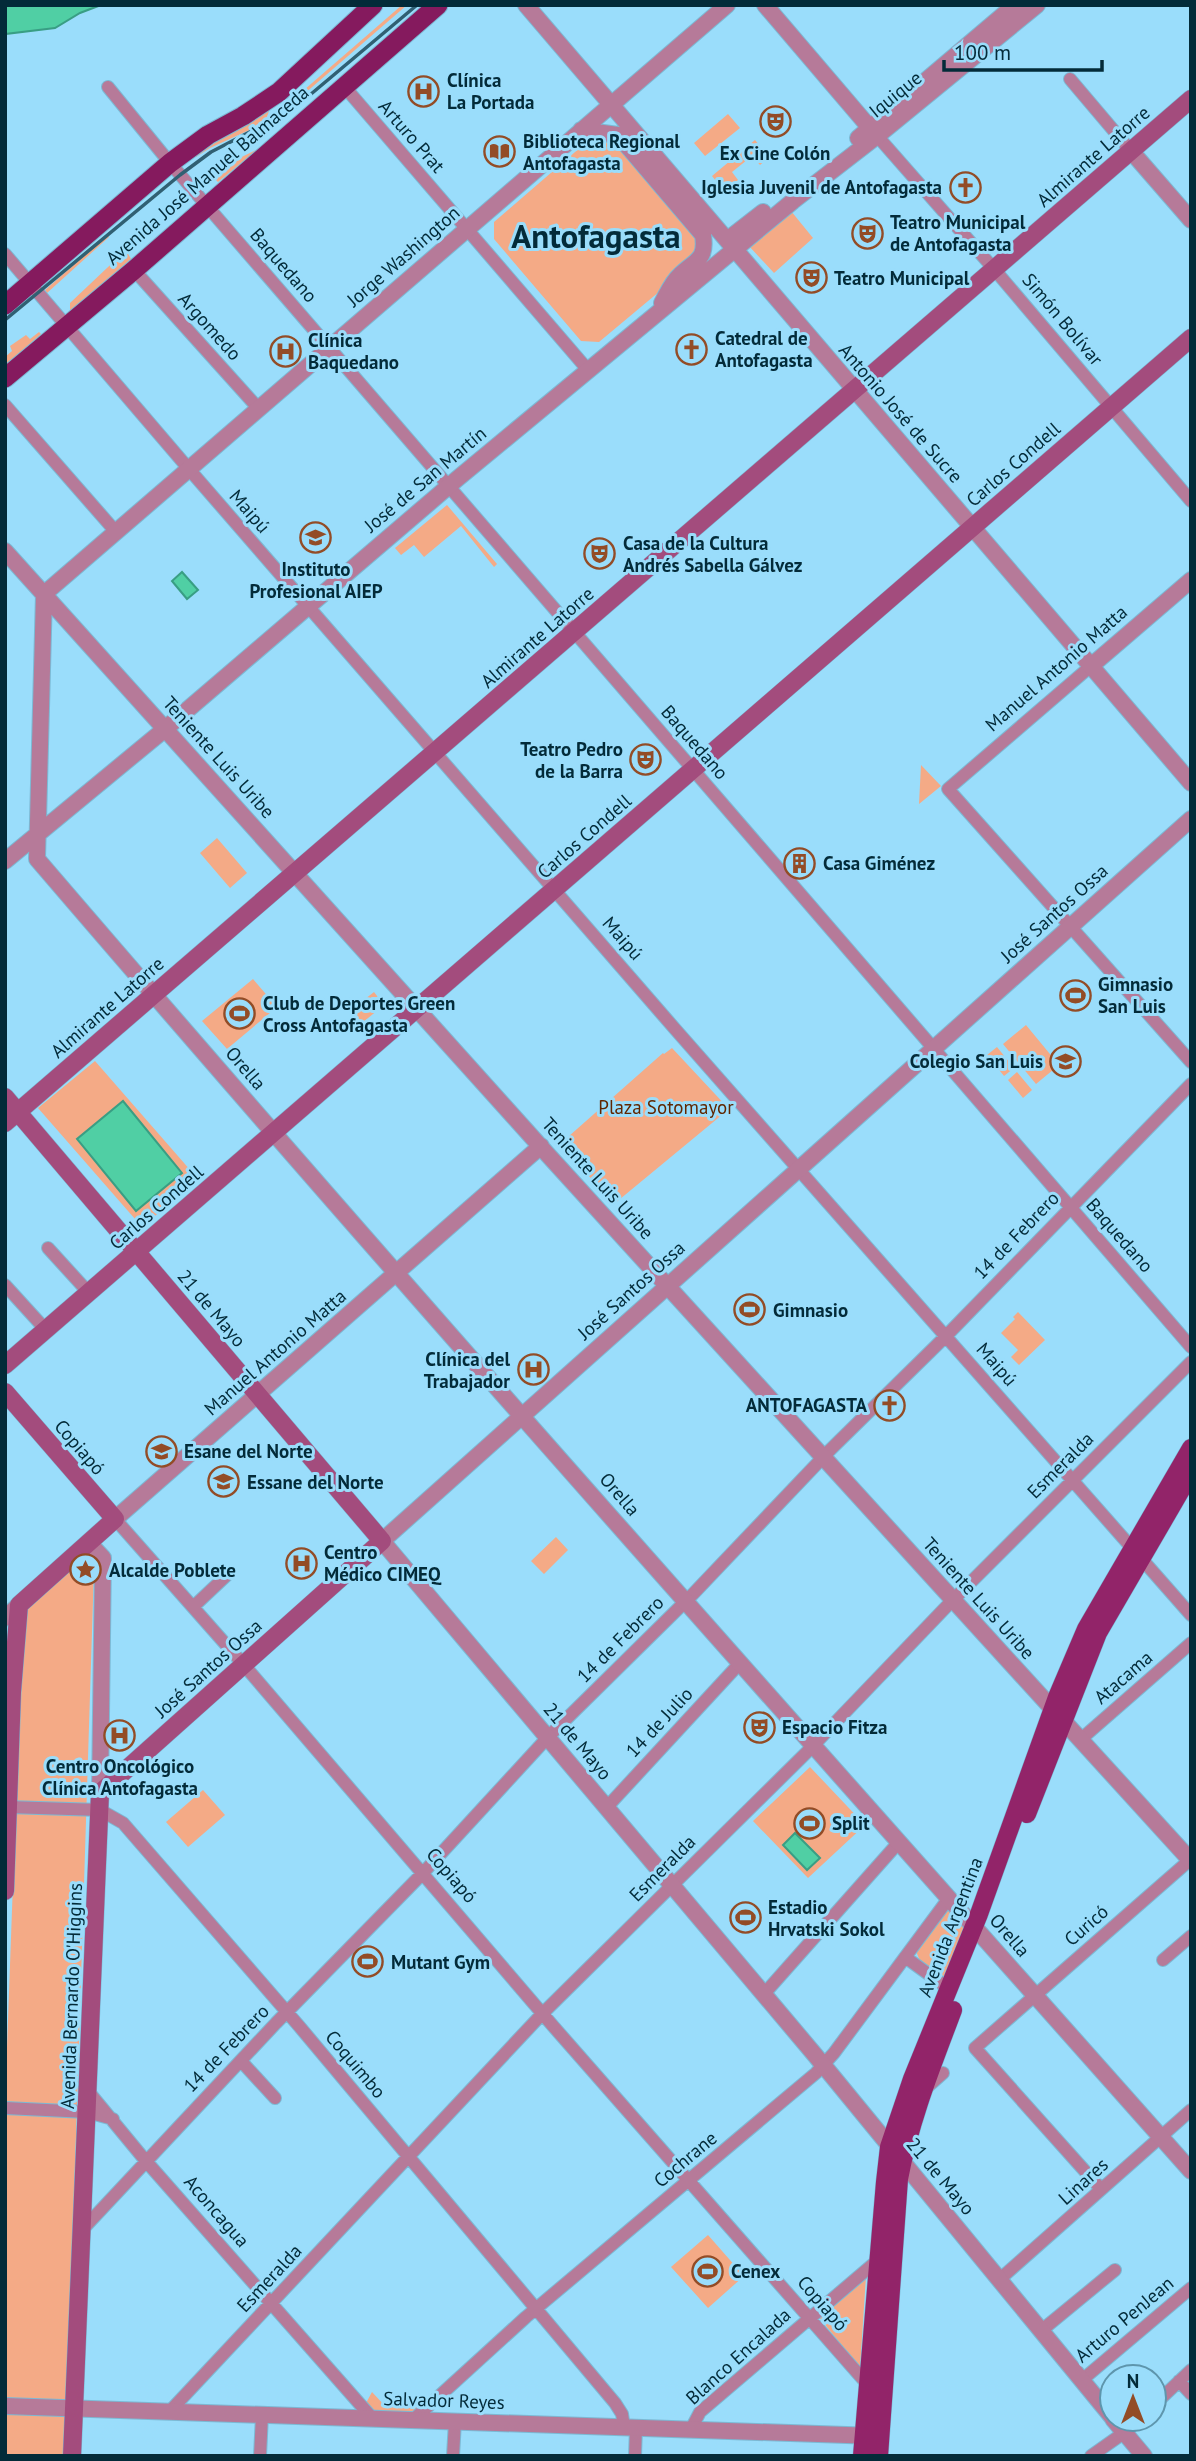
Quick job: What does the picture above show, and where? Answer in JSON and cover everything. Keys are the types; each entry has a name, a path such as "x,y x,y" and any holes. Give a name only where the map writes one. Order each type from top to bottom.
{"highway":[{"name":"Avenida José Manuel Balmaceda","path":"5,305 170,163 208,135 279,92 373,5"},
{"name":"Avenida José Manuel Balmaceda","path":"5,378 134,270 343,85 438,5"}],"main road":[{"name":"Almirante Latorre","path":"12,1118 1191,99"},
{"name":"Carlos Condell","path":"5,1365 1191,338"},
{"name":"21 de Mayo","path":"5,1097 12,1118 136,1252 382,1541"},
{"name":"Copiapó","path":"5,1392 116,1519"},
{"name":"Avenida Argentina","path":"1136,1553 1191,1448"},
{"name":"Avenida Argentina","path":"862,2456 872,2435 902,2161 922,2091 1086,1629 1191,1473"},
{"name":"Manuel Antonio Matta","path":"19,1605 116,1519"},
{"name":"José Santos Ossa","path":"100,1802 244,1665 382,1541"},
{"path":"5,1891 9,1688 19,1605"},
{"name":"Avenida Bernardo O'Higgins","path":"72,2456 100,1802"},
{"name":"Avenida Argentina","path":"879,2456 872,2435 868,2385 889,2147 912,2079 949,1989 978,1931"}],"street":[{"name":"Antonio José de Sucre","path":"526,5 1191,783"},
{"name":"Jorge Washington","path":"44,594 726,5"},
{"name":"Simón Bolívar","path":"765,5 1191,501"},
{"name":"Iquique","path":"874,132 1015,5"},
{"name":"Iquique","path":"874,132 1037,5"},
{"path":"1070,79 1191,220"},
{"name":"Arturo Prat","path":"343,85 588,370"},
{"name":"Baquedano","path":"108,86 206,205 1191,1347"},
{"path":"581,130 618,135 703,235 705,247 701,258 678,276 655,314"},
{"name":"José de San Martín","path":"5,861 655,314 730,245 874,132"},
{"name":"Maipú","path":"5,254 676,1029 1191,1615"},
{"name":"Argomedo","path":"134,270 258,408"},
{"path":"5,405 116,532"},
{"name":"Teniente Luis Uribe","path":"5,551 823,1458 1190,1860"},
{"name":"Manuel Antonio Matta","path":"1070,927 948,789 1191,580"},
{"name":"Orella","path":"44,594 37,859 685,1602 1191,2171"},
{"name":"José Santos Ossa","path":"382,1541 1191,819"},
{"path":"1070,927 1191,1062"},
{"name":"14 de Febrero","path":"83,2228 548,1737 685,1602 1191,1084"},
{"name":"Manuel Antonio Matta","path":"116,1519 541,1146"},
{"path":"48,1248 89,1293"},
{"path":"5,1284 46,1330"},
{"name":"Esmeralda","path":"170,2412 542,2014 814,1745 1191,1362"},
{"name":"Copiapó","path":"116,1519 542,2014 868,2385"},
{"name":"21 de Mayo","path":"382,1541 764,1994 1098,2400"},
{"name":"Avenida Bernardo O'Higgins","path":"89,1543 103,1558 100,1802"},
{"path":"193,1607 226,1575"},
{"name":"Manuel Antonio Matta","path":"5,1618 19,1605"},
{"name":"Atacama","path":"1080,1740 1191,1643"},
{"name":"14 de Julio","path":"607,1807 740,1663"},
{"path":"8,1807 100,1802"},
{"name":"Coquimbo","path":"100,1802 123,1823 287,2012 615,2403 630,2427"},
{"path":"764,1994 899,1842"},
{"name":"Curicó","path":"1101,2189 975,2048 1190,1860"},
{"name":"Cochrane","path":"413,2420 537,2309 823,2065 949,1898"},
{"path":"1163,1960 1191,1936"},
{"path":"905,1957 949,1989"},
{"path":"241,2060 275,2098"},
{"path":"922,2091 943,2073"},
{"name":"Aconcagua","path":"88,2091 145,2160 373,2418"},
{"path":"5,2108 87,2112 113,2119"},
{"name":"Linares","path":"1000,2279 1191,2110"},
{"name":"Blanco Encalada","path":"691,2430 700,2413 878,2260"},
{"path":"1042,2330 1115,2270"},
{"name":"Arturo PenJean","path":"1082,2380 1191,2288"},
{"path":"1168,2392 1191,2370"},
{"path":"1179,2381 1191,2394"},
{"name":"Salvador Reyes","path":"5,2406 872,2435"},
{"path":"260,2456 262,2414"},
{"path":"453,2456 455,2421"},
{"path":"630,2427 635,2456"},
{"path":"1091,2456 1124,2433"},
{"name":"21 de Mayo","path":"1126,2433 1144,2456"}],"green space":[{"path":"402,5 407,5 289,107 289,103"},
{"path":"270,108 265,123 196,157 193,154"},
{"path":"728,114 740,128 705,156 694,143"},
{"path":"597,133 618,135 705,247 678,276 599,342 581,341 494,239 494,222"},
{"path":"755,140 769,157 760,165 752,156 732,172 738,180 724,191 712,176"},
{"path":"258,149 218,182 211,175 223,166"},
{"path":"791,211 813,238 774,273 748,245"},
{"path":"108,235 109,237 47,293 45,290"},
{"path":"126,250 131,259 70,312 70,303"},
{"path":"39,332 41,334 5,366 5,357 12,351 10,346 26,335 30,339"},
{"path":"447,505 497,564 494,567 461,526 424,557 414,545 401,555 395,548"},
{"path":"921,765 941,786 919,804"},
{"path":"217,838 247,873 230,888 200,853"},
{"name":"Club de Deportes Green Cross Antofagasta","path":"253,979 277,1007 227,1049 202,1021"},
{"path":"374,992 384,1005 362,1023 351,1010"},
{"path":"1026,1025 1059,1065 1036,1084 1003,1044"},
{"path":"997,1047 1014,1068 1004,1076 987,1055"},
{"name":"Plaza Sotomayor","path":"672,1048 729,1109 614,1204 560,1144"},
{"path":"95,1061 198,1179 142,1227 38,1108"},
{"path":"1017,1072 1032,1090 1023,1098 1008,1080"},
{"path":"1018,1312 1045,1340 1019,1365 1011,1357 1018,1350 1001,1333"},
{"path":"556,1537 568,1550 544,1574 531,1561"},
{"path":"78,1558 87,1558 94,1569 64,2456 5,2456 5,2103 23,1607"},
{"name":"Split","path":"810,1767 865,1825 808,1878 753,1821"},
{"path":"203,1790 225,1815 188,1847 166,1822"},
{"path":"949,1910 968,1926 948,1979 920,1961 916,1951"},
{"name":"Cenex","path":"708,2235 744,2276 708,2308 671,2267"},
{"path":"866,2276 860,2368 818,2316"},
{"path":"372,2392 386,2407 411,2408 423,2400 425,2403 413,2413 375,2412 366,2403"}],"shaded area":[{"path":"5,5 101,5 80,13 55,28 5,34"},
{"path":"182,572 198,590 187,599 172,581"},
{"path":"123,1101 182,1173 136,1211 77,1139"},
{"path":"795,1833 820,1858 807,1870 783,1845"}],"railway":[{"path":"5,320 180,175 211,152 292,110 417,5"}],"place":[{"name":"Clínica La Portada","path":"424,91"},
{"name":"Ex Cine Colón","path":"775,122"},
{"name":"Biblioteca Regional Antofagasta","path":"500,152"},
{"name":"Iglesia Juvenil de Antofagasta","path":"965,187"},
{"name":"Teatro Municipal de Antofagasta","path":"867,233"},
{"name":"Teatro Municipal","path":"811,278"},
{"name":"Catedral de Antofagasta","path":"692,349"},
{"name":"Clínica Baquedano","path":"285,351"},
{"name":"Instituto Profesional AIEP","path":"316,538"},
{"name":"Casa de la Cultura Andrés Sabella Gálvez","path":"600,554"},
{"name":"Teatro Pedro de la Barra","path":"646,760"},
{"name":"Casa Giménez","path":"800,863"},
{"name":"Gimnasio San Luis","path":"1075,995"},
{"name":"Club de Deportes Green Cross Antofagasta","path":"240,1014"},
{"name":"Colegio San Luis","path":"1066,1061"},
{"name":"Gimnasio","path":"750,1310"},
{"name":"Clínica del Trabajador","path":"533,1370"},
{"name":"ANTOFAGASTA","path":"890,1405"},
{"name":"Esane del Norte","path":"161,1451"},
{"name":"Essane del Norte","path":"224,1482"},
{"name":"Centro Médico CIMEQ","path":"301,1563"},
{"name":"Alcalde Poblete","path":"86,1570"},
{"name":"Espacio Fitza","path":"759,1727"},
{"name":"Centro Oncológico Clínica Antofagasta","path":"120,1735"},
{"name":"Split","path":"809,1823"},
{"name":"Estadio Hrvatski Sokol","path":"745,1918"},
{"name":"Mutant Gym","path":"368,1962"},
{"name":"Cenex","path":"708,2271"}],"district":[{"name":"Antofagasta","path":"596,236"}]}
